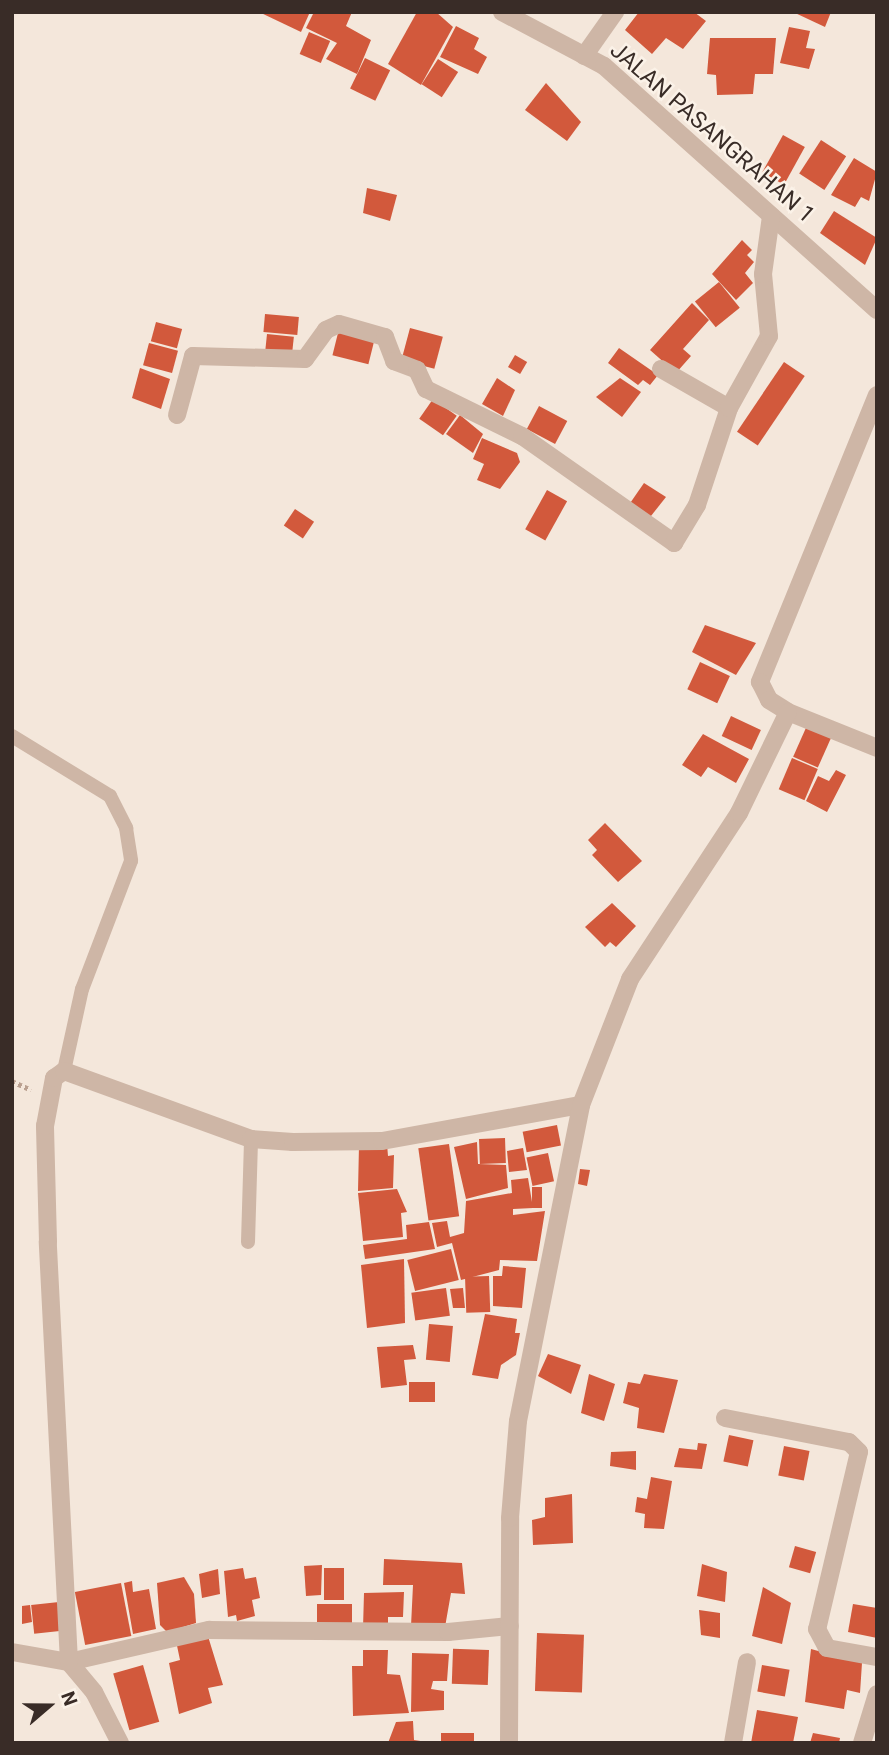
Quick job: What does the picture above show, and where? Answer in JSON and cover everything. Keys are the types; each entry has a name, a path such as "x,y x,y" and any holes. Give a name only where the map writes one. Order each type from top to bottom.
{"street":[{"name":"JALAN PASANGRAHAN 1","path":"502,12 584,56 622,82 877,310"},
{"path":"584,56 615,12"},
{"path":"177,415 193,356 305,359 326,330 338,324 385,337 394,361 417,370 426,389 522,436 674,543 697,505 729,408 772,323 763,274 771,216"},
{"path":"661,369 729,408"},
{"path":"877,395 760,673 765,694 788,712 877,748"},
{"path":"509,1743 510,1626 518,1421 581,1105 595,1057 615,1010 680,896 739,813 788,712"},
{"path":"120,1743 94,1692 69,1662 45,1126 50,1087 64,1071 251,1139 382,1141 581,1105"},
{"path":"725,1418 849,1442 859,1452 817,1629 827,1648 877,1657"},
{"path":"12,1652 69,1662 209,1630 448,1632 510,1626"},
{"path":"733,1743 747,1662"},
{"path":"862,1743 877,1694"}],"lane":[{"path":"12,736 110,796 126,828 131,861 82,989 64,1071"},
{"path":"247,1241 251,1139"}],"building":[{"path":"259,12 310,12 301,32"},
{"path":"314,12 352,12 346,26 371,40 357,74 326,59 337,43 306,28"},
{"path":"417,12 436,12 453,27 421,85 388,64"},
{"path":"639,12 694,12 706,21 683,49 666,38 652,54 625,30"},
{"path":"793,12 831,12 825,27"},
{"path":"456,26 479,38 474,49 487,57 478,74 440,57"},
{"path":"789,27 810,31 806,48 815,49 809,69 780,63"},
{"path":"309,32 330,41 321,63 300,54"},
{"path":"710,38 776,38 773,74 755,74 753,94 717,95 716,75 707,74"},
{"path":"365,58 390,70 375,101 350,89"},
{"path":"438,59 458,72 442,97 422,84"},
{"path":"546,83 581,122 567,141 525,110"},
{"path":"783,135 805,147 784,185 762,173"},
{"path":"821,140 846,156 824,190 799,174"},
{"path":"854,158 877,172 869,201 861,197 855,207 831,195"},
{"path":"367,188 397,195 390,221 363,213"},
{"path":"834,211 877,238 865,265 820,233"},
{"path":"742,240 752,250 747,255 754,262 745,273 753,283 736,300 712,274"},
{"path":"719,282 740,308 716,327 695,302"},
{"path":"692,303 709,320 683,349 691,356 676,373 650,350"},
{"path":"265,314 299,317 297,335 263,332"},
{"path":"156,322 182,329 177,348 151,341"},
{"path":"410,328 443,337 434,369 401,360"},
{"path":"339,329 375,338 368,364 332,355"},
{"path":"267,334 294,337 292,357 265,354"},
{"path":"149,343 178,351 172,373 143,365"},
{"path":"619,348 658,375 650,385 643,380 638,385 608,363"},
{"path":"515,355 527,362 520,374 508,367"},
{"path":"784,362 805,376 758,446 737,432"},
{"path":"140,368 170,379 161,409 132,398"},
{"path":"497,378 515,390 503,416 482,404"},
{"path":"620,378 641,392 622,417 596,397"},
{"path":"433,399 457,416 443,435 419,419"},
{"path":"539,406 567,421 555,444 527,429"},
{"path":"460,415 483,434 473,453 446,434"},
{"path":"482,438 517,453 520,462 500,489 477,480 484,464 473,459"},
{"path":"644,483 666,497 647,521 626,509"},
{"path":"547,490 567,501 545,541 525,529"},
{"path":"295,509 314,522 303,538 284,526"},
{"path":"705,625 756,643 736,675 692,652"},
{"path":"700,662 730,676 717,703 687,689"},
{"path":"731,716 761,730 752,750 722,736"},
{"path":"809,721 834,732 818,768 793,757"},
{"path":"703,734 749,759 736,783 708,767 701,777 682,765"},
{"path":"792,758 818,769 804,800 779,789"},
{"path":"836,770 846,775 827,812 806,801 818,776 829,781"},
{"path":"605,823 642,861 618,882 592,855 597,850 588,840"},
{"path":"612,903 636,926 616,947 610,942 605,947 585,927"},
{"path":"557,1125 561,1146 527,1152 523,1132"},
{"path":"505,1138 506,1163 480,1164 479,1139"},
{"path":"477,1142 478,1164 506,1165 508,1188 466,1199 454,1147"},
{"path":"387,1144 388,1156 394,1155 393,1188 358,1191 359,1145"},
{"path":"449,1144 459,1216 428,1221 418,1148"},
{"path":"523,1148 527,1170 509,1172 507,1151"},
{"path":"548,1153 554,1181 533,1186 526,1158"},
{"path":"580,1169 590,1170 587,1186 578,1184"},
{"path":"528,1178 533,1208 513,1209 513,1215 545,1211 537,1261 500,1260 499,1270 461,1280 452,1243 437,1247 432,1223 447,1221 450,1237 464,1233 466,1201 512,1193 511,1180"},
{"path":"532,1187 542,1187 542,1208 532,1208"},
{"path":"397,1189 407,1212 401,1213 403,1237 363,1241 358,1193"},
{"path":"429,1222 435,1249 365,1259 363,1245 407,1239 406,1225"},
{"path":"451,1249 459,1280 415,1291 407,1260"},
{"path":"404,1259 405,1323 367,1328 361,1265"},
{"path":"503,1266 526,1268 522,1308 493,1306 493,1276 502,1276"},
{"path":"489,1276 490,1312 466,1313 465,1277"},
{"path":"446,1288 450,1316 415,1321 411,1293"},
{"path":"463,1288 465,1308 453,1308 450,1289"},
{"path":"485,1314 517,1319 515,1333 520,1333 516,1355 501,1365 498,1379 472,1375"},
{"path":"429,1324 453,1326 450,1362 426,1360"},
{"path":"413,1345 416,1359 404,1360 407,1385 381,1388 377,1347"},
{"path":"548,1354 581,1365 571,1394 538,1376"},
{"path":"589,1374 615,1384 604,1421 581,1413"},
{"path":"644,1374 678,1380 664,1433 637,1428 639,1408 623,1403 628,1382 640,1384"},
{"path":"409,1382 435,1382 435,1402 409,1402"},
{"path":"729,1435 753,1440 748,1467 723,1461"},
{"path":"698,1443 707,1444 702,1469 674,1467 679,1448 697,1450"},
{"path":"784,1446 810,1451 804,1480 778,1475"},
{"path":"636,1451 636,1470 610,1466 611,1452"},
{"path":"651,1477 672,1481 664,1529 644,1528 645,1514 635,1512 637,1497 647,1499"},
{"path":"572,1494 573,1543 533,1545 532,1520 545,1517 545,1498"},
{"path":"795,1546 816,1552 810,1573 789,1567"},
{"path":"384,1559 462,1563 465,1594 451,1593 445,1627 411,1626 413,1585 383,1585"},
{"path":"702,1564 727,1572 725,1602 697,1596"},
{"path":"322,1565 321,1595 306,1596 304,1566"},
{"path":"243,1568 245,1579 256,1577 260,1598 252,1600 255,1616 237,1621 236,1615 228,1617 224,1571"},
{"path":"324,1568 344,1568 344,1600 324,1600"},
{"path":"218,1569 220,1594 202,1598 199,1574"},
{"path":"184,1577 194,1594 196,1623 167,1632 160,1625 157,1583"},
{"path":"132,1581 133,1592 149,1589 156,1629 133,1634 124,1583"},
{"path":"121,1583 131,1636 85,1645 75,1592"},
{"path":"763,1587 791,1603 782,1644 752,1636"},
{"path":"404,1592 403,1617 388,1617 388,1627 363,1628 364,1593"},
{"path":"59,1602 62,1631 34,1634 31,1605"},
{"path":"317,1604 352,1604 352,1627 317,1627"},
{"path":"853,1604 877,1608 877,1638 848,1632"},
{"path":"30,1605 32,1622 22,1624 22,1606"},
{"path":"699,1610 720,1613 720,1638 701,1635"},
{"path":"207,1633 223,1685 208,1688 212,1703 179,1714 169,1663 180,1660 176,1641"},
{"path":"537,1633 584,1635 582,1693 535,1691"},
{"path":"453,1649 489,1650 488,1685 452,1684"},
{"path":"811,1649 862,1663 860,1693 847,1690 844,1709 805,1702"},
{"path":"363,1650 388,1650 387,1674 400,1675 409,1713 353,1716 352,1666 363,1666"},
{"path":"412,1653 449,1654 447,1681 433,1681 431,1689 444,1691 444,1710 411,1712"},
{"path":"143,1665 159,1722 129,1730 113,1674"},
{"path":"762,1665 790,1670 785,1696 757,1692"},
{"path":"757,1710 798,1717 793,1743 751,1743"},
{"path":"413,1721 414,1740 434,1743 388,1743 396,1722"},
{"path":"441,1733 474,1733 474,1743 441,1743"},
{"path":"813,1733 840,1738 839,1743 810,1743"}]}
